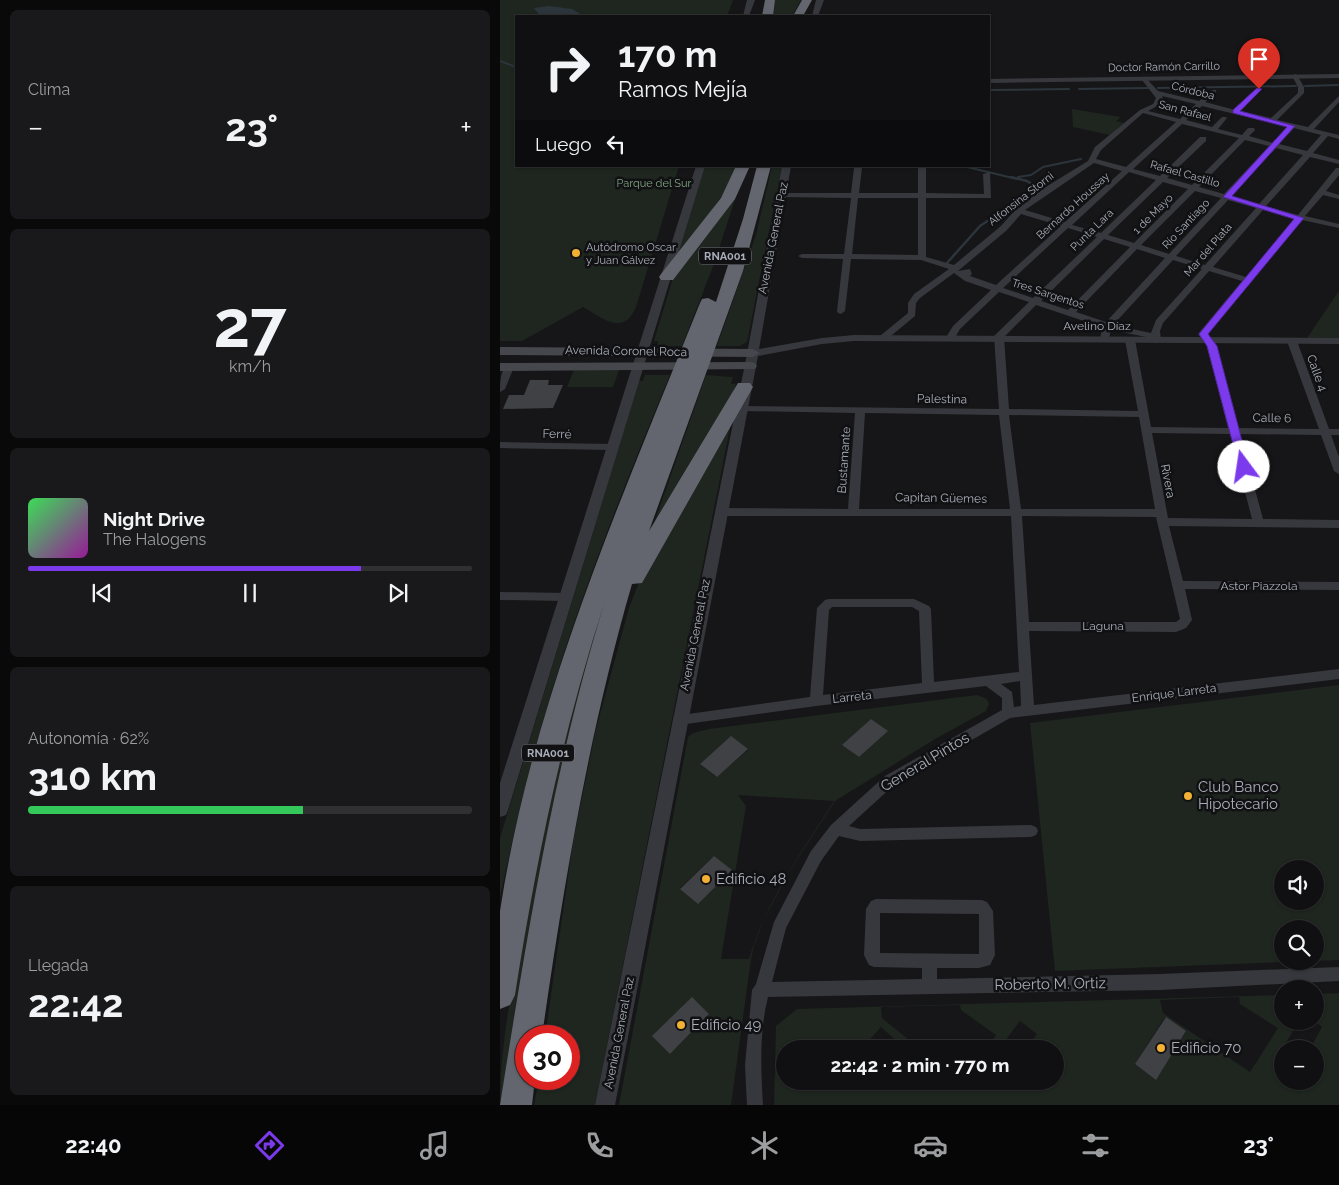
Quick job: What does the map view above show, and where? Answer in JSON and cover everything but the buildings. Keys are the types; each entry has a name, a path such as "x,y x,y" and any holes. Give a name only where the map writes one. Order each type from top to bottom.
{"highway":[{"path":"768,15 770,0"},
{"path":"799,15 807,0"},
{"path":"667,277 728,199 743,167"},
{"name":"Avenida General Paz","path":"528,1025 560,831 609,623 700,343 734,232 751,167"},
{"name":"Avenida General Paz","path":"700,343 751,222 764,167"},
{"name":"Avenida General Paz","path":"500,995 526,849 562,702 617,536 688,377"},
{"path":"609,623 662,527 710,451 744,387"},
{"name":"Avenida General Paz","path":"516,1105 518,1090"}],"main road":[{"name":"Avenida Coronel Roca","path":"500,350 642,352 751,359"},
{"name":"Avenida Coronel Roca","path":"504,367 636,367 751,359"}],"street":[{"path":"746,15 751,0"},
{"path":"815,15 820,0"},
{"path":"1272,121 1301,92 1301,87 1295,76"},
{"name":"Doctor Ramón Carrillo","path":"990,81 1338,77"},
{"path":"1144,79 1158,94"},
{"path":"1236,112 1259,89"},
{"name":"Bernardo Houssay","path":"950,339 956,328 1000,286 1130,170 1214,91"},
{"name":"Córdoba","path":"1158,94 1339,138"},
{"name":"Alfonsina Storni","path":"883,338 912,314 912,304 917,296 955,268 966,271 990,238 1004,228 1019,211 1093,160 1098,149 1142,111 1156,105 1160,98 1158,94"},
{"path":"1309,130 1339,98"},
{"name":"San Rafael","path":"1142,111 1271,148"},
{"path":"1212,130 1224,118"},
{"name":"Río Santiago","path":"1107,326 1292,126"},
{"name":"1 de Mayo","path":"1070,313 1251,130"},
{"name":"Mar del Plata","path":"1156,338 1159,322 1326,134"},
{"name":"Punta Lara","path":"999,339 1000,334 1036,298 1202,139"},
{"path":"1271,148 1339,162"},
{"name":"Rafael Castillo","path":"1093,160 1162,179 1191,191 1224,200 1339,226"},
{"path":"500,810 502,795 701,167"},
{"name":"Avenida General Paz","path":"605,1105 679,720 742,408 744,387 751,359 787,167"},
{"path":"922,167 920,197 922,258"},
{"path":"842,311 858,168"},
{"path":"1258,523 1212,346 1203,334 1339,170"},
{"path":"781,195 988,196 987,174"},
{"path":"1321,192 1339,197"},
{"path":"1019,211 1071,223 1137,246 1247,280"},
{"path":"802,256 922,258 955,268"},
{"name":"Tres Sargentos","path":"966,271 968,280 1000,286 1107,326 1156,338"},
{"path":"1105,340 1107,326"},
{"name":"Avelino Díaz","path":"751,359 854,338 1105,340 1156,338 1339,341"},
{"path":"999,339 1004,413 1016,513 1028,710"},
{"name":"Rivera","path":"1130,340 1162,517 1186,620 1182,625"},
{"name":"Calle 4","path":"1292,341 1339,471"},
{"path":"500,389 504,367"},
{"name":"Palestina","path":"742,408 1143,414"},
{"name":"Bustamante","path":"853,511 860,410"},
{"name":"Calle 6","path":"1145,430 1339,432"},
{"name":"Ferré","path":"500,445 613,447"},
{"name":"Capitan Güemes","path":"720,512 1016,513 1162,517 1258,523 1339,524"},
{"name":"Astor Piazzola","path":"1178,585 1339,586"},
{"path":"500,596 566,597"},
{"path":"816,701 824,608 829,603 914,603 925,609 928,689"},
{"name":"Laguna","path":"1023,626 1182,625"},
{"name":"Enrique Larreta","path":"1008,714 1028,710 1339,674"},
{"name":"Larreta","path":"679,720 816,701 990,682 1025,676"},
{"path":"990,682 1008,696 1008,714"},
{"name":"General Pintos","path":"755,1105 754,1040 760,990 779,927 816,856 836,829 890,780 1008,714"},
{"path":"836,829 860,835 1031,831"},
{"path":"876,906 973,906 982,907 986,910 987,955 985,960 930,961 874,960 872,955 872,909 876,906"},
{"path":"929,986 930,961"},
{"name":"Roberto M. Ortiz","path":"760,990 1160,982 1339,974"}],"green space":[{"name":"Autódromo Oscar y Juan Gálvez","path":"500,0 733,0 727,15 515,15 515,167 679,167 636,307 631,316 619,323 612,322 583,307 522,341 500,341"},
{"path":"775,0 801,0 793,15 773,15"},
{"path":"1072,109 1121,117 1116,121 1124,123 1110,135 1073,127"},
{"path":"704,167 738,167 731,184 676,258"},
{"path":"772,167 782,167 747,342 740,346 717,346 756,235"},
{"path":"737,193 714,264 682,346 658,346 658,341 654,341 675,271"},
{"path":"1339,291 1339,338 1307,338"},
{"path":"574,370 619,370 613,387 567,387"},
{"path":"645,375 670,375 617,506 584,594 554,683 530,770 500,898 500,838 639,381 643,381"},
{"path":"706,375 733,377 731,384 736,384 731,401 652,529"},
{"path":"731,423 595,1105 534,1105 537,1090 580,1090 580,1025 547,1025 573,842 596,729 629,608 643,572"},
{"path":"599,620 500,1105 506,1026 520,947 559,756 587,654"},
{"name":"Club Banco Hipotecario","path":"1339,685 1339,960 1324,961 1324,920 1274,920 1274,962 1055,971 1030,723"},
{"path":"977,695 987,699 989,704 986,711 935,739 835,801 795,862 834,801 738,795 746,806 721,959 749,959 764,920 751,959 731,1105 619,1105 688,737 693,733 709,729","holes":["871,719 887,731 859,757 843,745","731,737 748,750 716,777 700,764","714,856 731,871 697,903 680,888","692,998 709,1014 670,1054"]},
{"path":"1339,993 1339,1105 774,1105 776,1026 797,1009 1274,995 1274,1025 1240,1004 1239,997 1160,1000 1163,1013 1250,1072 1277,1030 1294,1030 1288,1040 1274,1040 1274,1090 1324,1090 1324,1040 1315,1040 1320,1030 1324,1030 1324,994","holes":["1165,1017 1186,1032 1155,1079 1135,1064"]}],"shaded area":[{"path":"549,6 572,9 582,15 539,15 534,8"}],"waterway":[{"path":"500,61 515,67"},
{"path":"1305,86 1338,85"},
{"path":"1158,88 1296,86"},
{"path":"1079,89 1148,88"},
{"path":"990,90 1069,89"},
{"path":"1018,177 1031,175 1043,167 1081,159"},
{"path":"967,167 1017,179"},
{"path":"947,263 980,226 1035,189 1035,186 1027,181 1011,177"}],"place":[{"name":"Autódromo Oscar y Juan Gálvez","path":"576,253"},
{"name":"Club Banco Hipotecario","path":"1188,796"},
{"name":"Edificio 48","path":"706,879"},
{"name":"Edificio 49","path":"681,1025"},
{"name":"Edificio 70","path":"1161,1048"}],"route":[{"path":"1244,467 1212,346 1203,334 1300,218 1227,197 1292,126 1236,112 1259,89"}],"park label":[{"name":"Parque del Sur","path":"654,183"}]}
